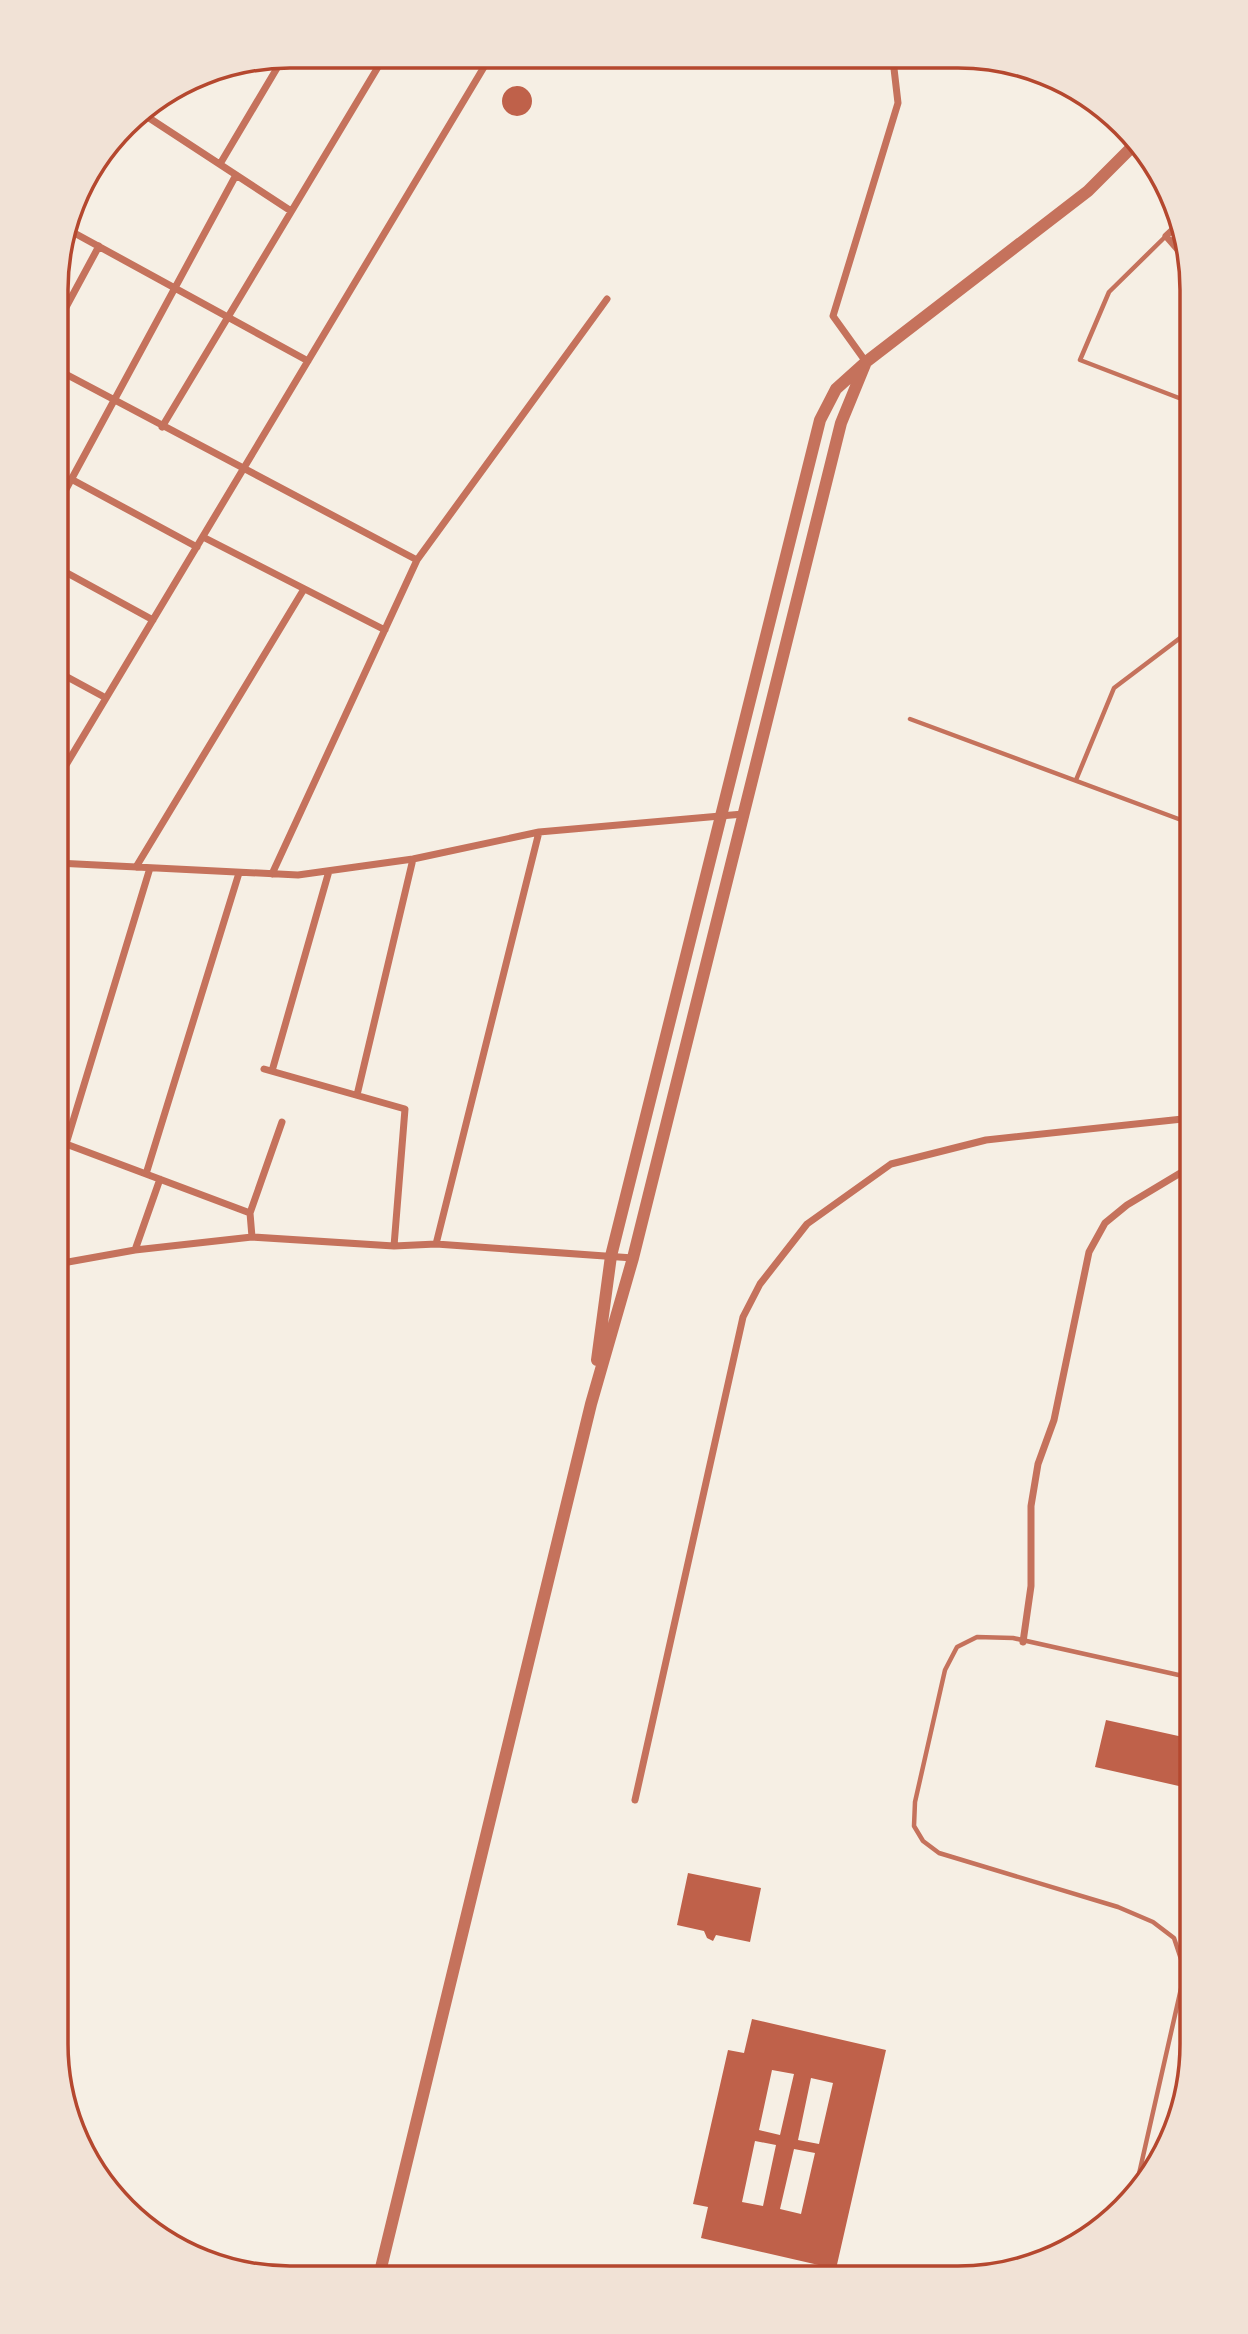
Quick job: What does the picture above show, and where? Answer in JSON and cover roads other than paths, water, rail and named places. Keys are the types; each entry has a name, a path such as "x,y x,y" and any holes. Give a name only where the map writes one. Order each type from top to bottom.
{"street":[{"path":"866,362 833,316 898,103 894,68"},
{"path":"220,164 276,69"},
{"path":"162,427 377,69"},
{"path":"68,762 483,69"},
{"path":"150,118 291,211"},
{"path":"591,1404 611,1256 820,420 836,389 866,362 1088,191 1129,150"},
{"path":"68,485 236,175"},
{"path":"1171,231 1166,236 1175,246"},
{"path":"76,234 308,361"},
{"path":"68,303 99,246"},
{"path":"271,874 417,560 607,299"},
{"path":"381,2266 591,1404 632,1258 841,423 866,362"},
{"path":"68,376 417,560"},
{"path":"71,479 197,547"},
{"path":"203,537 385,630"},
{"path":"68,573 153,620"},
{"path":"136,867 303,589"},
{"path":"68,677 106,698"},
{"path":"68,864 298,875 413,859 539,832 743,814"},
{"path":"436,1244 539,832"},
{"path":"357,1095 413,859"},
{"path":"68,1137 150,868"},
{"path":"329,871 268,1070 405,1109 394,1246"},
{"path":"146,1174 239,873"},
{"path":"635,1800 743,1317 760,1284 807,1224 891,1164 986,1140 1180,1119"},
{"path":"252,1237 250,1213 282,1122"},
{"path":"68,1145 250,1213"},
{"path":"1023,1642 1031,1586 1033,1495 1038,1464 1054,1420 1089,1251 1105,1223 1127,1205 1180,1173"},
{"path":"135,1250 160,1179"},
{"path":"68,1262 135,1250 252,1237 394,1246 436,1244 632,1258"}],"lane":[{"path":"1166,236 1109,292 1080,360 1180,398"},
{"path":"1076,780 1114,688 1180,638"},
{"path":"910,719 1180,819"},
{"path":"1179,1675 1023,1642 977,1637 957,1647 945,1671 915,1802 914,1826 923,1841 939,1853 1118,1907 1153,1922 1174,1938 1179,1953"},
{"path":"1138,2172 1179,1997"}]}
